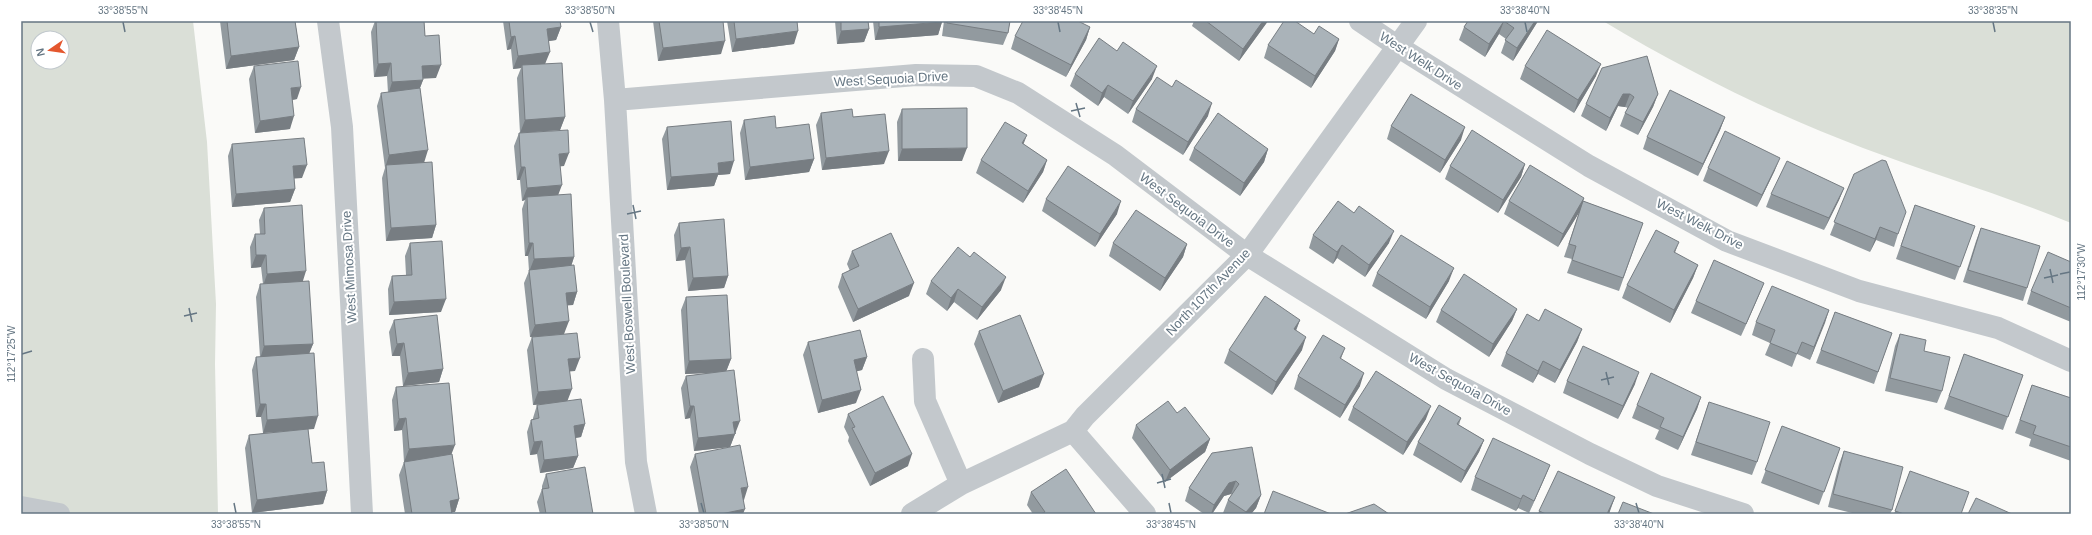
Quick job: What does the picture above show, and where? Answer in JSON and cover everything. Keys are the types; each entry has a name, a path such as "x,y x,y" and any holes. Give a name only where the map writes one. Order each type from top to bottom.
{"street":[{"name":"West Mimosa Drive","path":"328,21 342,127 362,514"},
{"name":"West Boswell Boulevard","path":"608,21 615,100 636,462 646,514"},
{"name":"West Welk Drive","path":"1360,21 1397,46 1589,166 1727,241 1859,291 1998,328 2071,362"},
{"name":"North 107th Avenue","path":"912,514 960,484 1073,431 1085,416 1247,255 1416,21"},
{"name":"West Sequoia Drive","path":"615,100 916,75 976,76 1018,93 1114,155 1247,255 1446,379 1590,454 1656,486 1743,514"},
{"path":"922,359 925,401 960,484"},
{"path":"1073,431 1145,514"},
{"path":"21,507 59,514"}],"shaded area":[{"path":"21,21 193,21 207,142 216,304 215,364 218,514 21,514"},
{"path":"1603,21 2071,21 2071,223 2020,203 1863,148 1796,121 1698,74"}],"building":[{"path":"227,21 295,21 299,47 231,56"},
{"path":"376,21 424,21 425,36 439,35 441,65 422,66 423,80 392,82 391,63 378,64"},
{"path":"509,21 560,21 561,27 547,29 550,52 518,56 515,36 511,37"},
{"path":"659,21 723,21 725,41 663,48"},
{"path":"734,21 797,21 798,31 736,39"},
{"path":"841,21 868,21 869,29 841,31"},
{"path":"879,21 942,21 942,22 879,27"},
{"path":"947,21 1010,21 1008,33 947,23"},
{"path":"1023,21 1078,21 1090,27 1071,65 1015,36"},
{"path":"1206,21 1263,21 1243,49"},
{"path":"1284,21 1295,21 1314,34 1319,26 1339,39 1315,76 1268,45"},
{"path":"1468,21 1504,21 1489,44 1464,27"},
{"path":"1504,21 1535,21 1517,48 1505,40 1514,28"},
{"path":"1547,30 1601,64 1578,100 1525,66"},
{"path":"1099,38 1117,51 1123,42 1157,66 1133,101 1108,85 1102,93 1075,74"},
{"path":"1647,56 1658,94 1643,122 1625,113 1634,97 1630,94 1623,94 1610,118 1586,104 1602,68"},
{"path":"298,61 301,87 291,88 294,116 260,121 254,66"},
{"path":"562,63 565,117 525,120 522,65"},
{"path":"1157,77 1172,87 1176,80 1212,103 1188,142 1136,109"},
{"path":"420,88 428,150 389,155 381,93"},
{"path":"1670,90 1725,117 1703,164 1647,137"},
{"path":"1411,94 1465,127 1445,160 1391,126"},
{"path":"967,108 967,148 902,149 902,109"},
{"path":"852,109 853,117 885,114 889,151 826,158 821,113"},
{"path":"1218,113 1268,149 1244,183 1194,148"},
{"path":"775,116 776,128 809,124 814,159 750,167 744,120"},
{"path":"731,121 734,161 718,163 719,173 671,177 667,127"},
{"path":"1005,122 1027,135 1022,143 1047,160 1028,191 981,160"},
{"path":"568,130 569,153 559,154 562,185 527,188 525,167 521,167 519,133"},
{"path":"1472,130 1525,164 1503,200 1450,166"},
{"path":"1725,131 1780,158 1762,195 1708,168"},
{"path":"304,138 307,165 293,166 295,189 236,194 232,144"},
{"path":"1882,160 1886,161 1906,212 1898,234 1880,227 1875,239 1834,222 1854,174"},
{"path":"1787,161 1844,188 1829,218 1771,194"},
{"path":"432,162 436,225 391,228 386,165"},
{"path":"1530,165 1584,198 1563,234 1509,201"},
{"path":"1068,166 1121,201 1100,234 1046,199"},
{"path":"571,194 574,257 534,259 533,243 529,243 527,197"},
{"path":"1338,201 1354,213 1359,206 1394,231 1369,265 1342,245 1337,252 1313,235"},
{"path":"1583,201 1643,223 1623,278 1572,260 1576,246 1569,244"},
{"path":"302,205 306,271 267,274 266,255 256,255 255,234 265,234 264,208"},
{"path":"1915,205 1975,226 1960,267 1901,246"},
{"path":"1136,210 1187,244 1165,278 1113,243"},
{"path":"724,219 728,276 693,278 690,247 681,248 679,223"},
{"path":"1981,228 2040,246 2027,288 1968,270"},
{"path":"1656,230 1679,242 1674,252 1698,265 1674,310 1627,285"},
{"path":"891,233 914,283 858,309 842,274 859,266 852,251"},
{"path":"1401,235 1454,268 1430,307 1377,273"},
{"path":"442,241 446,299 394,302 392,276 412,275 410,243"},
{"path":"958,247 970,257 974,252 1006,277 982,307 958,289 951,298 931,281"},
{"path":"2048,252 2071,262 2071,308 2031,291"},
{"path":"1714,260 1764,283 1746,324 1696,301"},
{"path":"574,265 577,292 566,293 569,321 535,325 529,270"},
{"path":"1464,274 1517,309 1493,344 1441,310"},
{"path":"309,281 313,344 264,346 260,284"},
{"path":"1772,286 1829,310 1814,347 1802,342 1797,354 1770,343 1775,330 1756,322"},
{"path":"727,295 731,359 689,361 686,297"},
{"path":"1265,296 1300,320 1294,329 1306,337 1276,382 1229,350"},
{"path":"1545,309 1582,329 1560,370 1543,361 1538,371 1506,353 1527,314 1539,321"},
{"path":"1835,312 1892,333 1878,372 1821,350"},
{"path":"437,315 443,369 408,373 404,343 397,344 394,320"},
{"path":"1020,315 1044,374 1003,391 979,331"},
{"path":"860,330 867,357 854,360 861,390 822,400 808,342"},
{"path":"577,333 580,358 568,359 572,389 538,392 532,337"},
{"path":"1900,334 1926,340 1924,351 1950,357 1942,391 1890,378"},
{"path":"1323,335 1345,348 1340,358 1364,373 1345,405 1298,376"},
{"path":"1583,346 1639,372 1623,406 1567,381"},
{"path":"314,353 318,416 267,420 266,404 260,404 256,357"},
{"path":"1964,354 2023,375 2008,417 1949,396"},
{"path":"734,370 740,421 733,422 735,434 698,438 694,406 690,406 686,376"},
{"path":"1376,371 1431,406 1407,442 1353,407"},
{"path":"1651,373 1701,397 1683,437 1660,427 1664,418 1637,405"},
{"path":"449,383 455,445 409,449 406,418 399,419 396,387"},
{"path":"2032,385 2071,398 2071,447 2033,434 2036,426 2020,420"},
{"path":"883,396 912,454 875,473 852,428 855,427 848,414"},
{"path":"581,399 585,424 574,426 578,456 544,460 542,441 534,442 531,420 539,418 537,405"},
{"path":"1168,401 1177,413 1185,407 1210,439 1170,470 1136,425"},
{"path":"1709,402 1770,422 1757,462 1696,442"},
{"path":"1439,405 1461,418 1457,424 1484,440 1465,471 1418,442"},
{"path":"1782,426 1840,448 1824,492 1765,470"},
{"path":"308,429 312,463 324,462 327,491 257,500 249,435"},
{"path":"1493,438 1550,465 1534,501 1523,495 1521,499 1475,477"},
{"path":"740,445 748,487 741,488 745,509 721,514 706,514 695,454"},
{"path":"1252,447 1261,495 1246,512 1228,500 1239,484 1236,481 1229,483 1214,505 1189,488 1212,453"},
{"path":"1844,451 1903,467 1892,510 1833,494"},
{"path":"452,454 459,499 450,501 452,514 412,514 404,462"},
{"path":"585,467 593,514 546,514 542,489 549,488 546,474"},
{"path":"1066,469 1096,514 1041,514 1045,512 1031,492"},
{"path":"1558,471 1615,497 1607,514 1546,514 1539,511"},
{"path":"1910,471 1969,492 1961,514 1904,514 1895,511"},
{"path":"1273,491 1331,514 1264,514"},
{"path":"1976,498 2012,514 1968,514"},
{"path":"1623,502 1654,514 1618,514"},
{"path":"1374,504 1389,514 1345,514"}]}
